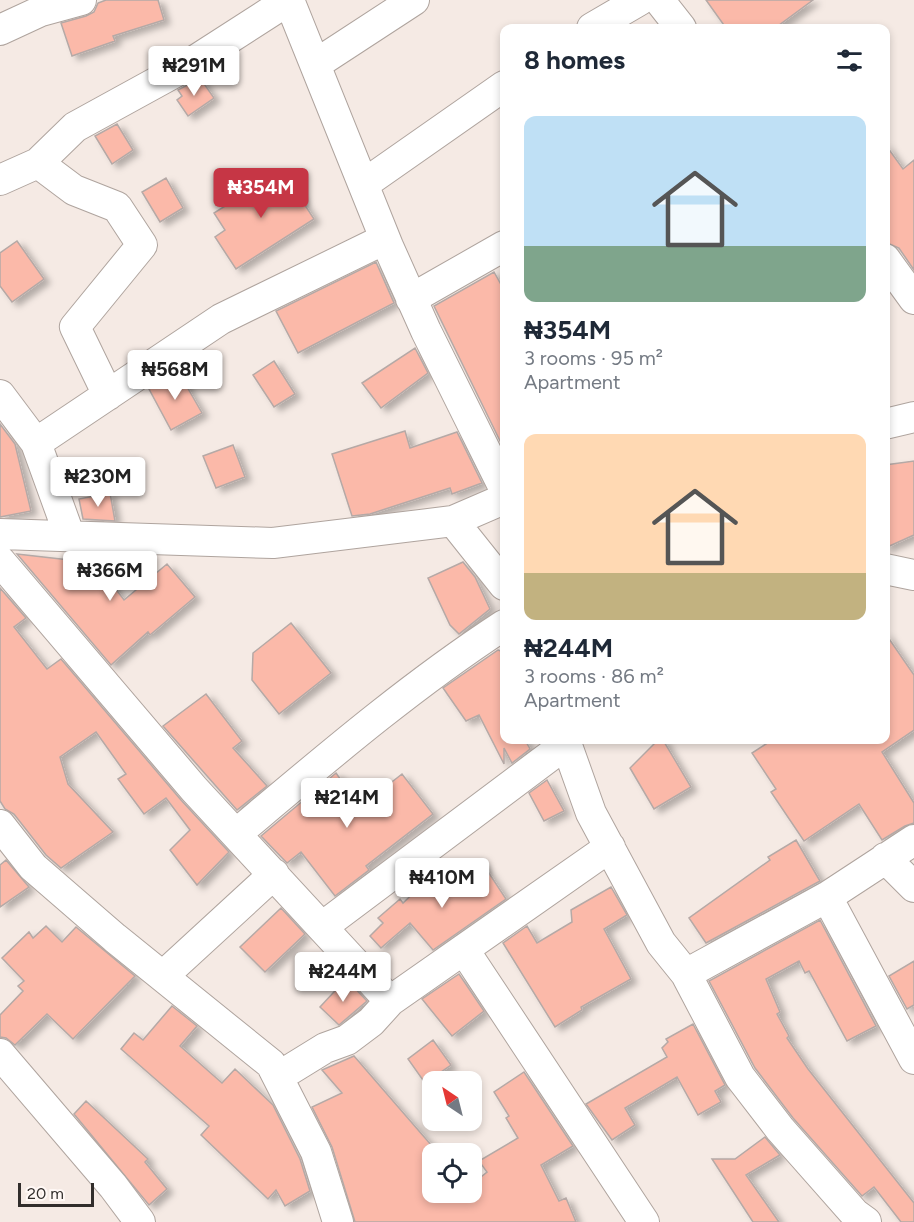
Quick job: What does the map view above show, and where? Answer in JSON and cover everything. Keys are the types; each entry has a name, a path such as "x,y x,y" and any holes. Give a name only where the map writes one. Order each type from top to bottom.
{"street":[{"path":"0,30 41,10 81,0"},
{"path":"0,180 38,163 75,128 188,65 289,0 411,299 500,480"},
{"path":"316,64 414,0"},
{"path":"599,24 640,0"},
{"path":"659,0 678,24"},
{"path":"364,184 500,89"},
{"path":"38,163 74,190 117,207 142,245 75,327 108,395"},
{"path":"36,442 221,319 385,239"},
{"path":"411,299 500,248"},
{"path":"890,266 914,299"},
{"path":"0,395 36,442 70,537"},
{"path":"890,422 914,417"},
{"path":"0,534 273,543 453,521 500,501"},
{"path":"453,521 500,580"},
{"path":"0,561 194,789 390,1001"},
{"path":"890,570 914,575"},
{"path":"236,834 350,738 449,660 500,628"},
{"path":"322,927 562,744"},
{"path":"566,744 591,813 661,943 686,974 754,1099 856,1219"},
{"path":"0,825 33,867 271,1064 316,1152 338,1222"},
{"path":"686,974 827,897 914,840"},
{"path":"278,1077 325,1048 347,1040 371,1022 390,1001 610,847"},
{"path":"885,858 914,887"},
{"path":"162,976 274,874"},
{"path":"827,897 914,1059"},
{"path":"464,950 644,1222"},
{"path":"0,1054 113,1186 140,1222"}],"building":[{"path":"106,0 158,0 164,20 113,36 115,41 72,56 61,23 94,12 98,3"},
{"path":"706,0 813,0 780,24 723,24"},
{"path":"200,78 214,98 188,116 177,100 182,96 178,90"},
{"path":"117,124 133,150 112,164 95,136"},
{"path":"890,151 903,169 914,160 914,270 899,248 890,244"},
{"path":"282,170 314,219 236,269 215,237 225,230 214,213"},
{"path":"166,178 183,208 160,222 142,192"},
{"path":"17,241 44,279 12,302 0,286 0,253"},
{"path":"376,262 394,303 298,353 276,311"},
{"path":"494,272 500,283 500,441 434,306"},
{"path":"415,348 428,373 381,408 362,383"},
{"path":"274,361 295,394 274,407 253,375"},
{"path":"179,373 202,413 171,430 149,389"},
{"path":"0,424 15,444 31,511 0,517"},
{"path":"405,431 410,448 457,432 482,483 452,494 450,488 370,514 352,516 332,454"},
{"path":"233,445 245,477 216,488 203,456"},
{"path":"914,461 914,535 890,546 890,464"},
{"path":"110,493 115,521 83,519 79,499"},
{"path":"17,554 96,563 124,600 167,564 195,597 150,635 148,632 111,665"},
{"path":"463,562 475,577 490,609 459,634 450,625 428,578"},
{"path":"0,588 26,618 14,627 47,669 61,659 181,800 229,852 197,885 170,850 190,830 166,798 144,814 118,779 126,774 96,732 60,757 68,784 113,832 61,868 46,855 14,814 5,809 0,801"},
{"path":"291,623 331,673 279,714 252,680 253,653"},
{"path":"890,640 914,675 914,730 882,752 914,803 914,823 882,840 859,804 804,841 771,792 776,789 752,753 766,744 890,744"},
{"path":"500,651 500,744 527,744 530,749 512,763 504,748 504,764 479,715 466,721 443,688"},
{"path":"206,694 242,741 233,748 267,786 237,810 163,726"},
{"path":"654,744 665,744 691,787 654,809 630,768"},
{"path":"336,773 360,807 402,774 433,814 366,866 369,870 335,896 301,852 287,863 261,836"},
{"path":"547,780 564,811 544,821 529,793"},
{"path":"796,840 820,881 706,943 689,918 770,860 768,857"},
{"path":"6,860 29,887 0,907 0,865"},
{"path":"483,864 506,899 433,950 410,923 381,948 370,936 383,923 378,918 400,899 403,903 426,881 438,894"},
{"path":"611,887 627,915 604,929 631,979 581,1007 582,1010 555,1027 503,943 527,926 537,943 572,922 571,910"},
{"path":"281,908 305,934 265,972 240,947"},
{"path":"820,920 876,1026 847,1041 809,971 805,973 799,961 766,979 780,1012 777,1014 789,1036 787,1038 808,1069 914,1203 914,1222 901,1222 874,1187 862,1196 793,1118 755,1068 709,981"},
{"path":"46,926 62,942 76,927 135,976 73,1039 47,1014 15,1045 6,1038 0,1037 0,1015 23,991 18,986 24,981 2,958 29,932 33,938"},
{"path":"914,961 914,1005 907,1009 889,976"},
{"path":"459,974 484,1011 452,1036 422,999"},
{"path":"346,979 367,1001 339,1025 320,1007"},
{"path":"172,1006 197,1026 180,1046 222,1083 235,1069 273,1105 300,1159 310,1191 285,1206 276,1190 268,1199 201,1135 209,1126 121,1049 134,1033 143,1040"},
{"path":"693,1024 725,1085 715,1091 721,1102 698,1115 677,1077 625,1108 635,1125 612,1140 586,1104 667,1057 662,1048 668,1042 666,1039"},
{"path":"433,1040 451,1065 442,1071 422,1071 422,1079 408,1059"},
{"path":"354,1056 429,1143 422,1143 422,1203 482,1203 482,1176 487,1172 482,1165 482,1159 518,1138 506,1118 509,1116 494,1092 524,1072 573,1146 541,1165 559,1201 566,1198 576,1222 355,1222 332,1147 312,1107 342,1093 322,1070"},
{"path":"86,1101 148,1159 145,1162 167,1189 149,1205 74,1114"},
{"path":"765,1137 780,1155 746,1175 779,1222 753,1222 712,1159 735,1159"}]}
